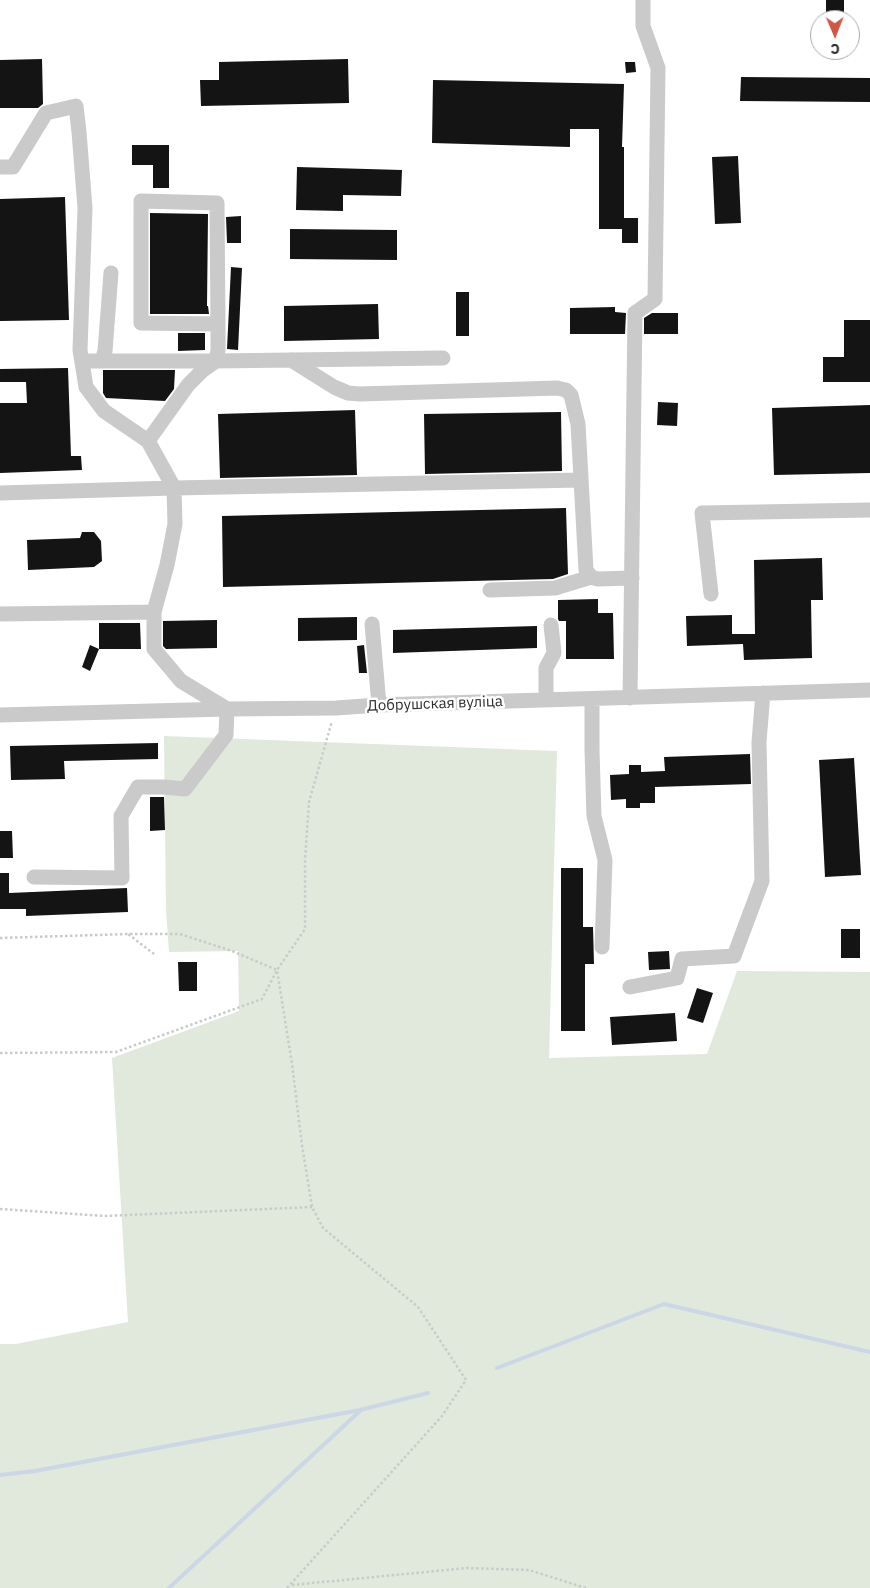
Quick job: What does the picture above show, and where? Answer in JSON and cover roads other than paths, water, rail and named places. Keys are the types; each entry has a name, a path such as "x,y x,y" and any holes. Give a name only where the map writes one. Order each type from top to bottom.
{"street":[{"path":"630,698 636,312 655,299 658,68 643,26 642,0"},
{"path":"0,167 13,167 46,114 76,106 80,132 85,208 80,350 86,387 104,411 148,441 174,488 175,524 154,612 154,649 181,680 227,709 226,735 185,789 138,787 121,816 122,878 34,877"},
{"path":"148,441 188,385 203,370 216,361 218,350 218,324 217,203 141,201 141,323 218,324"},
{"path":"102,361 105,351 111,273"},
{"path":"82,361 443,358"},
{"path":"291,360 334,387 354,393 557,388 566,390 571,396 578,424 586,570 591,576 598,579 632,578"},
{"path":"0,493 581,480"},
{"path":"711,594 702,513 870,510"},
{"path":"490,590 554,588 591,576"},
{"path":"0,614 154,612"},
{"path":"372,624 379,705"},
{"path":"546,700 546,668 554,653 551,625"},
{"name":"Добрушская вуліца","path":"0,715 336,708 379,705 870,690"},
{"path":"630,987 677,978 682,959 734,956 762,881 759,742 763,693"},
{"path":"592,699 594,816 605,860 602,947"}],"waterway":[{"path":"497,1368 664,1304 870,1352"},
{"path":"0,1475 35,1471 360,1410 428,1393"},
{"path":"169,1588 360,1411"}]}
